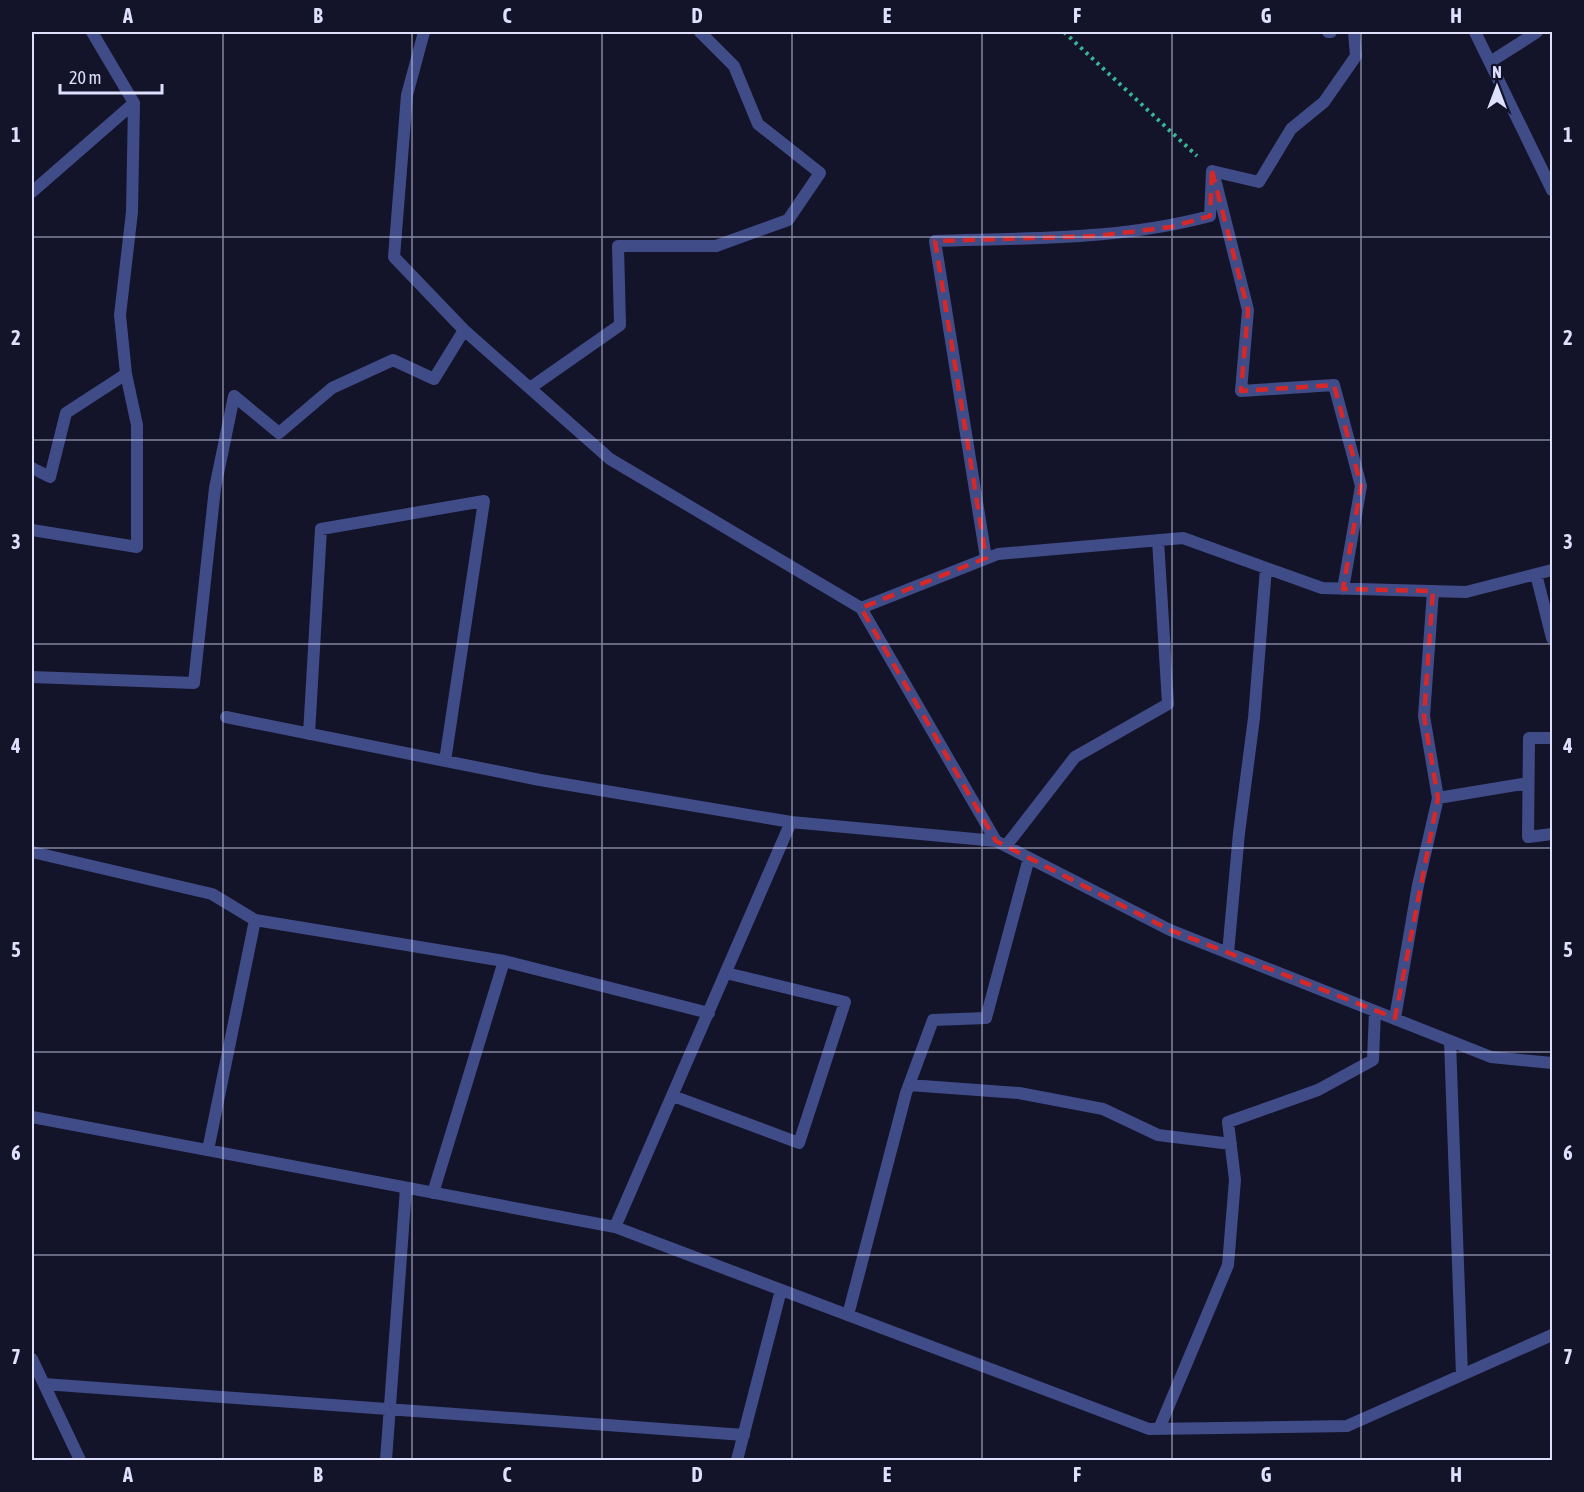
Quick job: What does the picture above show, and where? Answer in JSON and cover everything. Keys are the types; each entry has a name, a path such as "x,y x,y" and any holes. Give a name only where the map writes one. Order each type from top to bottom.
{"street":[{"path":"32,530 137,547 137,425 126,374 120,315 132,213 134,103 92,32"},
{"path":"424,32 407,96 393,257 464,330 610,459 861,608 1001,844"},
{"path":"530,388 620,325 618,246 716,246 778,224 788,220 820,173 758,124 734,66 700,32"},
{"path":"1212,171 1259,182 1291,129 1324,102 1356,56 1354,32"},
{"path":"1475,32 1552,190"},
{"path":"1490,62 1537,32"},
{"path":"32,192 134,103"},
{"path":"986,558 935,241 1097,236 1171,227 1210,216 1212,171"},
{"path":"1212,171 1248,310 1241,391 1334,385 1361,486 1343,589"},
{"path":"32,677 194,683 215,488 234,396 279,433 332,388 393,360 434,379 464,330"},
{"path":"32,468 50,477 66,413 126,374"},
{"path":"309,734 321,529 484,501 445,761"},
{"path":"861,608 998,554 1183,538 1322,588 1466,592 1552,570"},
{"path":"1001,844 1075,757 1168,704 1158,540"},
{"path":"1228,952 1239,833 1254,718 1266,568"},
{"path":"1536,574 1552,638"},
{"path":"1395,1018 1418,885 1438,798 1424,716 1433,591"},
{"path":"225,717 540,780 791,822 1001,844 1170,930 1491,1057 1552,1063"},
{"path":"1552,738 1529,738 1527,837 1552,834"},
{"path":"1438,798 1528,783"},
{"path":"615,1227 791,822"},
{"path":"32,852 212,894 255,920 504,961 709,1013"},
{"path":"848,1316 909,1085 933,1020 986,1017 1029,858"},
{"path":"208,1150 255,920"},
{"path":"433,1193 504,961"},
{"path":"673,1096 798,1143 845,1002 726,973"},
{"path":"1159,1429 1188,1354 1228,1264 1235,1180 1228,1122 1318,1090 1373,1060 1375,1011"},
{"path":"1450,1041 1462,1375"},
{"path":"909,1085 1018,1093 1103,1108 1158,1135 1231,1144"},
{"path":"32,1117 615,1227 1149,1429 1347,1426 1552,1335"},
{"path":"386,1461 406,1188"},
{"path":"737,1461 781,1290"},
{"path":"32,1359 80,1461"},
{"path":"44,1384 744,1435"}],"path":[{"path":"1064,32 1212,171"}],"highlighted area":[{"path":"1212,171 1248,310 1241,391 1334,385 1361,486 1343,589 1433,591 1424,716 1438,798 1395,1018 1170,930 996,841 861,608 986,558 935,241 1097,236 1171,227 1210,216"}]}
